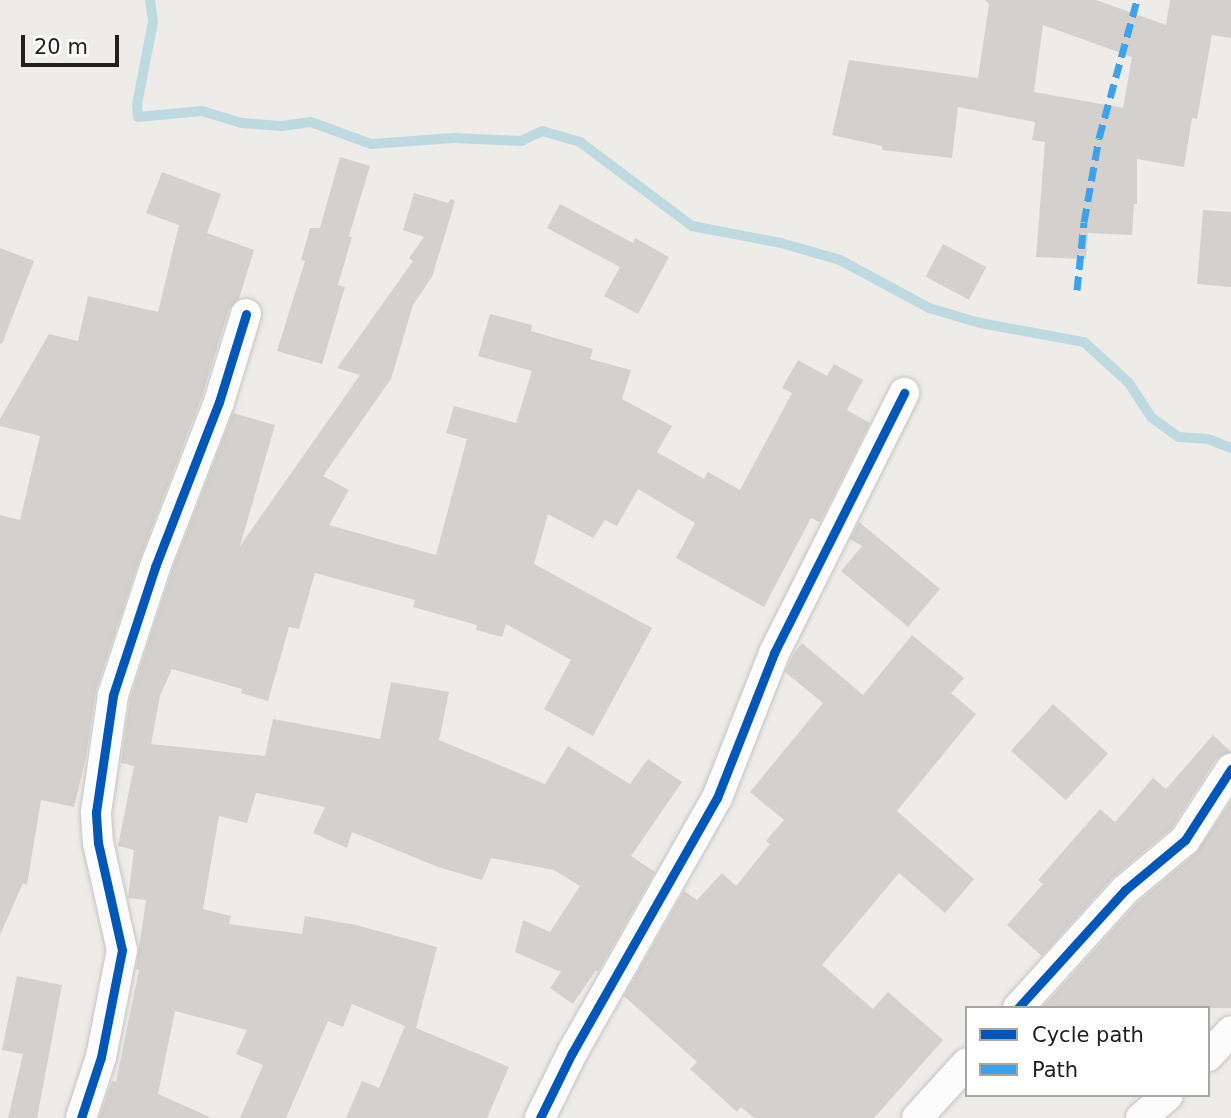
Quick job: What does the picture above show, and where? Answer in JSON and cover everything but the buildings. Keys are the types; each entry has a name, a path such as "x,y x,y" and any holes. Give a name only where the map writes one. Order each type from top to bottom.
{"street":[{"path":"80,1118 101,1057 122,950 97,843 96,812 113,695 155,567 219,402 246,314"},
{"path":"540,1118 572,1052 717,798 774,653 904,393"},
{"path":"1020,1006 1125,890 1185,840 1231,769"},
{"path":"1210,1054 1231,1031"},
{"path":"916,1118 965,1065"},
{"path":"1141,1118 1166,1097"}],"waterway":[{"path":"150,0 153,22 137,104 138,117 202,111 241,123 282,126 311,122 371,144 454,138 521,141 542,131 580,142 692,226 781,243 840,260 929,308 980,323 1084,342 1129,383 1151,417 1179,437 1208,439 1231,448"}],"marked path":[{"path":"1077,290 1084,222 1099,138 1137,0"}],"cycle path":[{"path":"81,1118 101,1057 122,950 98,843 96,812 113,695 155,567 219,402 246,314"},
{"path":"540,1118 572,1053 717,798 774,653 904,393"},
{"path":"1020,1006 1125,890 1185,840 1231,769"}]}
